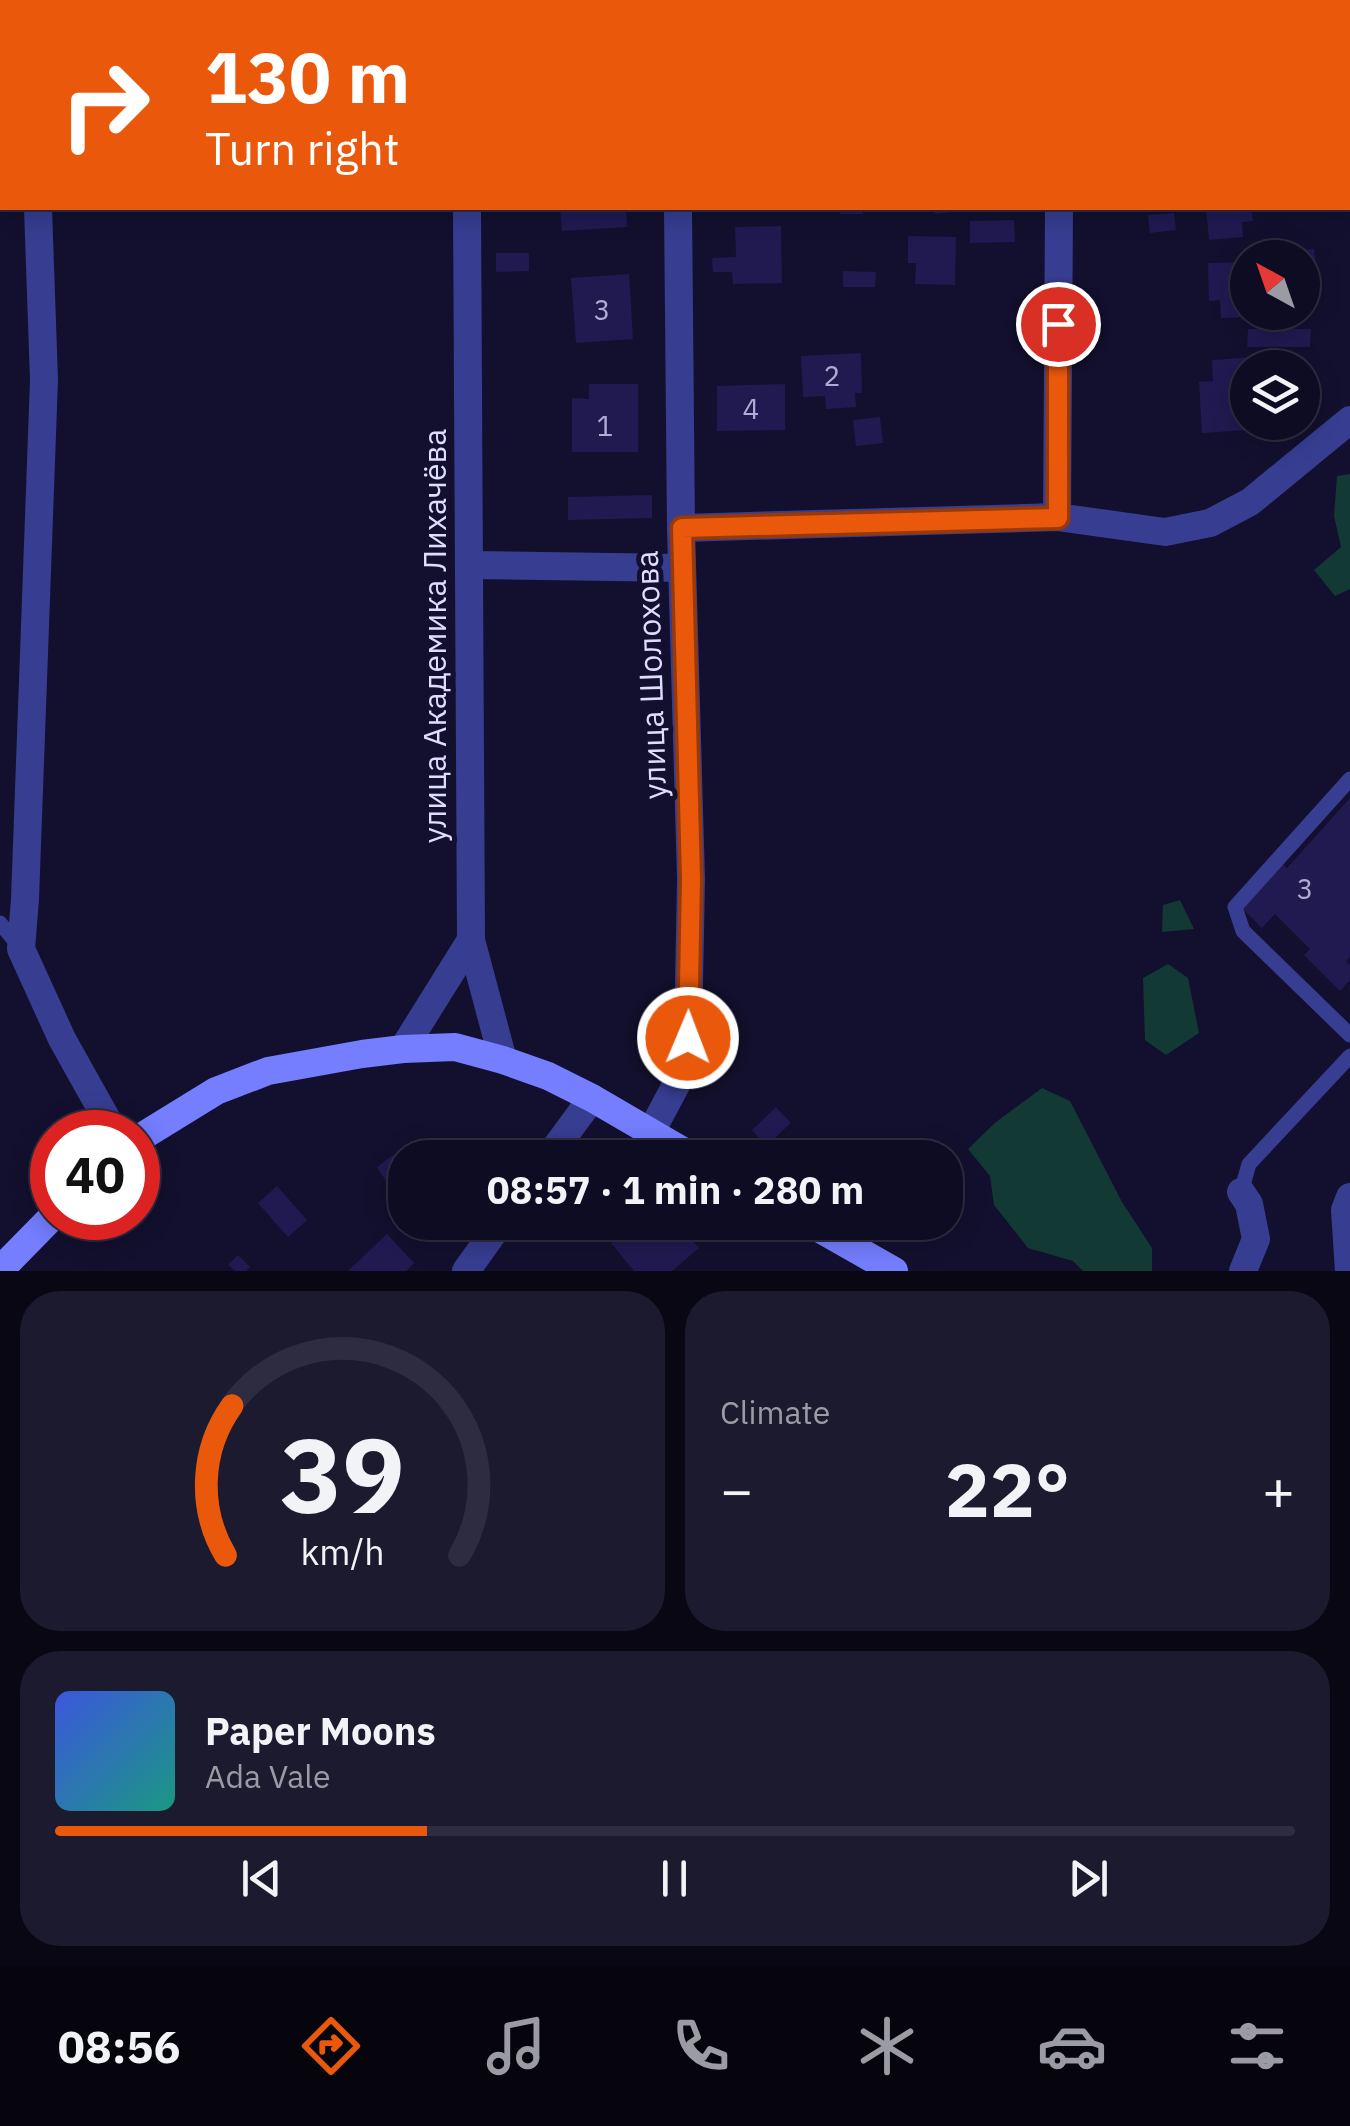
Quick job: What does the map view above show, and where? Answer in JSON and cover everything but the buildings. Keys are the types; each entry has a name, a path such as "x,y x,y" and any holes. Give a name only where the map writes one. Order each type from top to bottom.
{"main road":[{"path":"160,1125 216,1091 268,1071 403,1048 455,1048 548,1076 665,1140"},
{"path":"0,1270 30,1239"},
{"path":"840,1240 894,1271"}],"street":[{"path":"38,210 44,380 21,949 62,1040 102,1110"},
{"name":"улица Академика Лихачёва","path":"467,210 470,940 504,1060"},
{"name":"улица Шолохова","path":"652,1132 676,1085 688,1038 691,879 678,210"},
{"path":"1058,518 1059,210"},
{"path":"682,528 1058,518 1164,532 1210,522 1250,502 1350,420"},
{"path":"470,565 682,568"},
{"path":"403,1048 470,940"},
{"path":"561,1140 592,1098"},
{"path":"1241,1192 1249,1204 1256,1238 1242,1271"},
{"path":"1349,1271 1345,1210 1350,1197"},
{"path":"466,1271 488,1240"}],"lane":[{"path":"1350,779 1235,907 1243,931 1350,1034"},
{"path":"0,924 21,949"},
{"path":"1241,1192 1249,1164 1350,1056"}],"green space":[{"path":"1350,474 1350,589 1335,596 1314,570 1341,547 1334,516 1337,476"},
{"path":"1180,900 1194,929 1162,932 1163,905"},
{"path":"1168,964 1188,978 1199,1033 1166,1055 1145,1040 1143,978"},
{"path":"1042,1088 1070,1101 1122,1202 1152,1248 1152,1271 1083,1271 1073,1261 1028,1248 994,1205 990,1176 968,1149 996,1122"}],"route":[{"path":"688,1038 691,879 682,528 1058,518 1058,324"}]}
